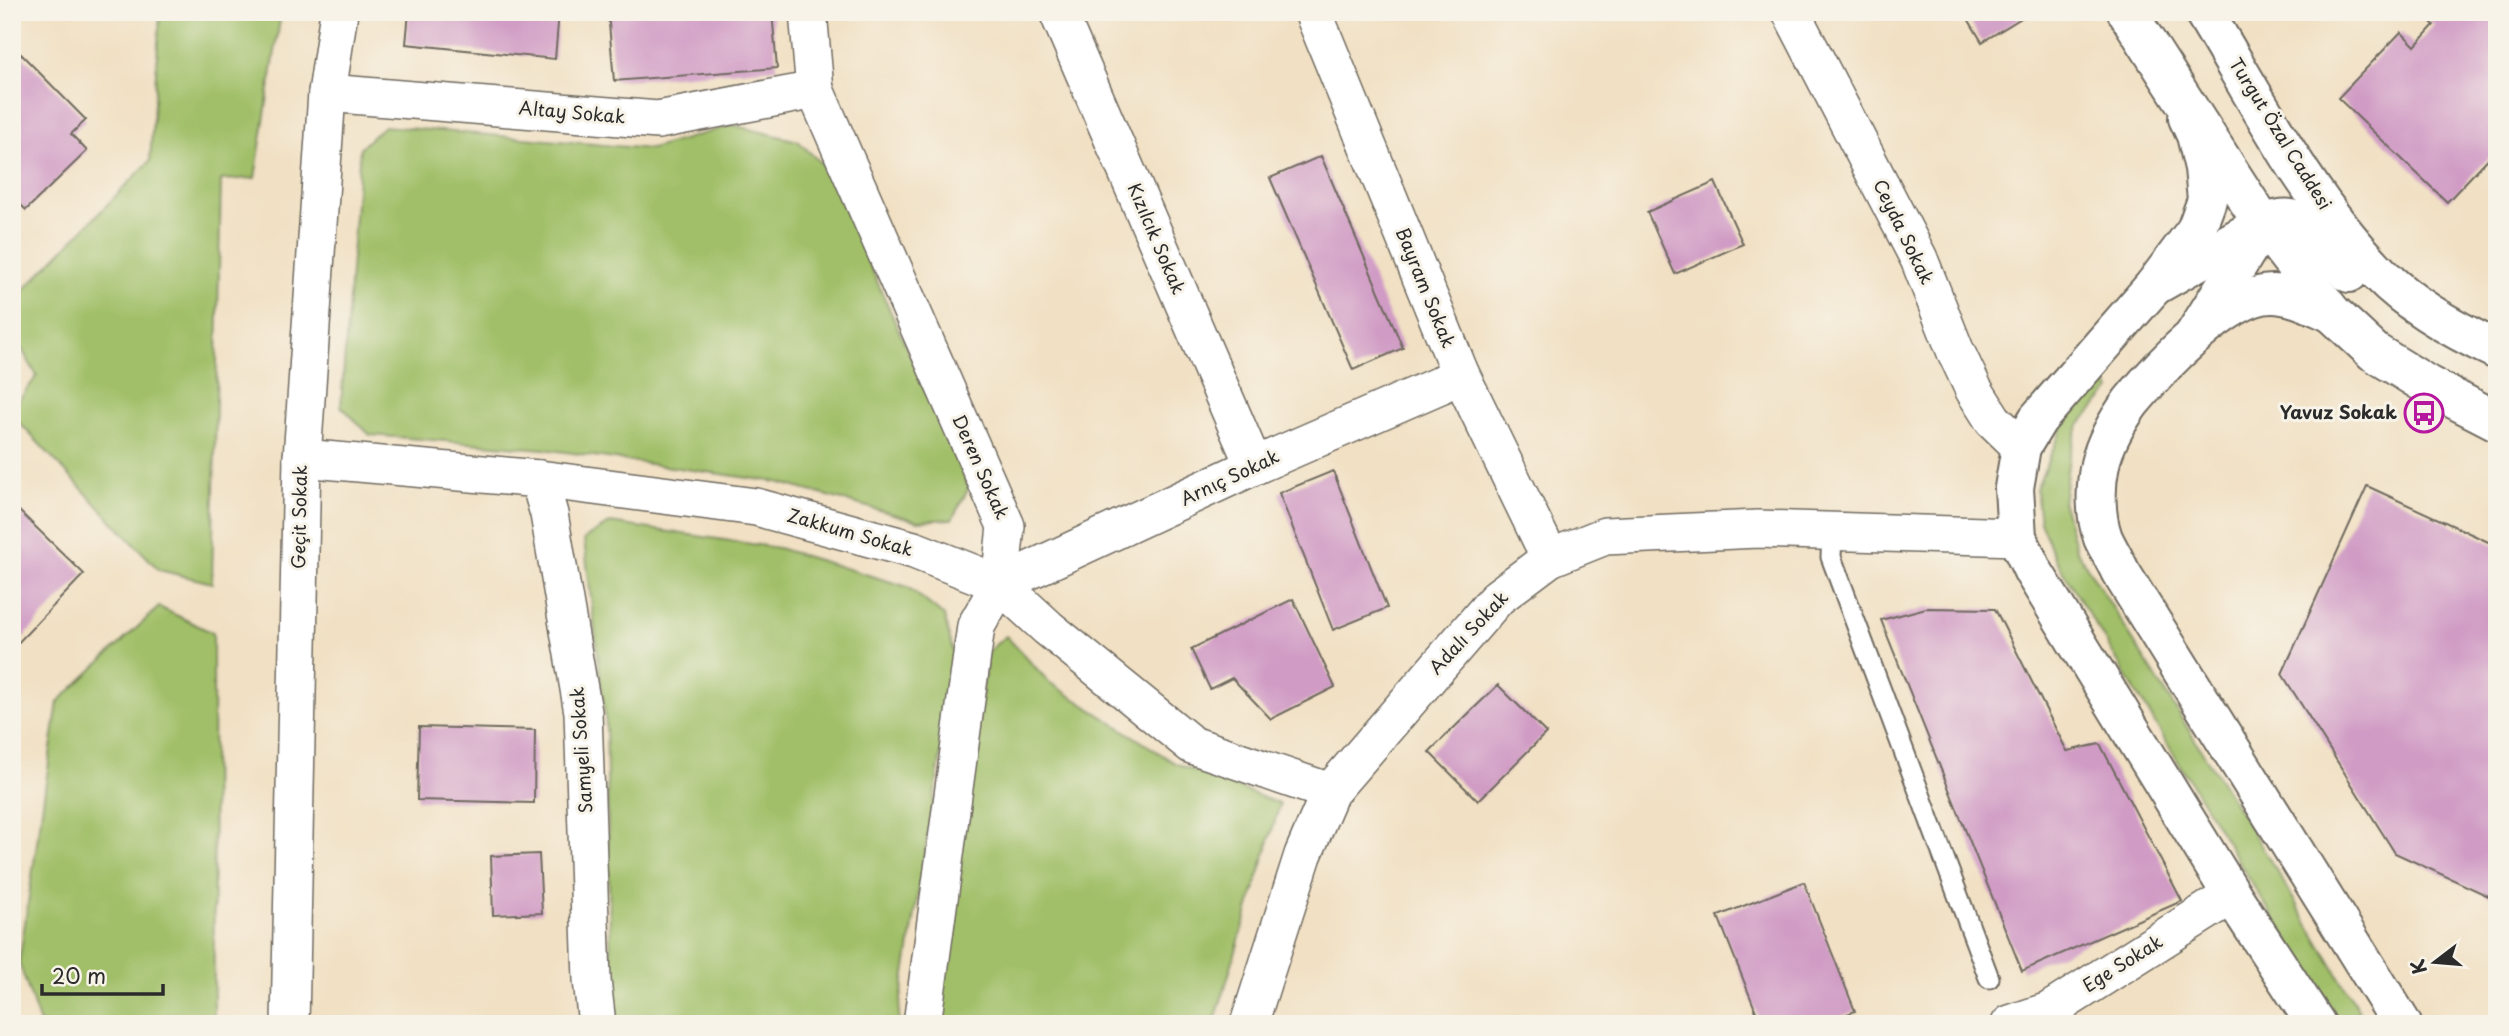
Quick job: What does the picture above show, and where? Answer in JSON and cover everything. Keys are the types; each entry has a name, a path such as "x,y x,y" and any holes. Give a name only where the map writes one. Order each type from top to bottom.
{"main road":[{"path":"2126,12 2263,224 2332,313 2374,352 2429,386 2497,421"},
{"name":"Turgut Özal Caddesi","path":"2204,12 2309,184 2347,236 2381,276 2421,307 2474,339 2497,349"},
{"path":"2170,80 2196,135 2204,168 2207,200 2196,230 2154,286 2038,419 2021,447 2014,488 2017,537 2033,571 2232,895 2316,1024"},
{"path":"2269,120 2283,160 2285,179 2280,197 2195,334 2131,403 2111,435 2100,464 2096,496 2103,537 2120,571 2402,1024"},
{"path":"2154,286 2263,224 2277,219 2292,219 2305,227 2370,295 2402,323 2469,357 2497,365"},
{"path":"2195,334 2245,299 2271,294 2300,299 2332,313"}],"street":[{"name":"Geçit Sokak","path":"290,1024 302,458 327,93 339,12"},
{"name":"Deren Sokak","path":"808,12 815,90 1006,526 1000,584 976,626 922,1024"},
{"name":"Kızılcık Sokak","path":"1058,12 1254,466"},
{"name":"Bayram Sokak","path":"1313,12 1460,373 1550,558"},
{"name":"Ceyda Sokak","path":"1791,12 1919,259 1974,390 1993,420 2021,447"},
{"name":"Altay Sokak","path":"327,93 658,120 815,90"},
{"name":"Arnıç Sokak","path":"1000,584 1254,466 1440,385 1460,373"},
{"name":"Zakkum Sokak","path":"302,458 539,479 756,507 914,550 1000,584 1048,628 1192,745 1330,792"},
{"name":"Samyeli Sokak","path":"539,479 549,514 583,712 592,980 597,1024"},
{"name":"Adalı Sokak","path":"1249,1024 1303,855 1330,792 1498,597 1550,558 1605,536 1758,529 2017,537"},
{"name":"Ege Sokak","path":"2010,1024 2049,1011 2232,895"}],"lane":[{"path":"1832,533 1831,557 1989,978"}],"green space":[{"path":"160,14 281,14 255,178 221,180 212,583 159,570 12,415 12,409 37,376 12,332 12,302 150,161"},
{"path":"733,125 798,141 827,169 969,488 952,519 918,521 777,482 544,449 370,435 341,406 360,148 384,126 651,149"},
{"path":"2103,379 2111,390 2079,425 2069,457 2063,503 2076,549 2278,873 2364,1019 2353,1024 2341,1024 2254,887 2055,558 2040,522 2036,489 2064,424"},
{"path":"610,523 778,548 908,587 944,616 956,663 899,1024 615,1024 611,985 606,724 584,539"},
{"path":"159,607 213,633 214,1024 40,1024 19,963 58,702"},
{"path":"1006,636 1049,682 1175,763 1280,804 1214,1024 937,1024 988,651"}],"building":[{"path":"409,12 559,12 555,59 406,44"},
{"path":"608,12 772,12 777,68 614,81"},
{"path":"1964,12 2031,12 1982,42"},
{"path":"2421,12 2497,12 2497,149 2447,202 2338,98 2401,32 2415,46 2434,25"},
{"path":"21,54 86,120 71,134 87,151 26,210 12,196 12,62"},
{"path":"1321,156 1403,348 1353,370 1270,178"},
{"path":"1715,182 1743,244 1675,274 1647,212"},
{"path":"1333,471 1387,608 1333,630 1279,493"},
{"path":"2367,486 2497,546 2497,900 2395,853 2282,674"},
{"path":"12,504 84,574 12,649"},
{"path":"1293,599 1335,687 1271,719 1232,678 1210,689 1191,649"},
{"path":"1926,608 1995,609 2067,751 2100,744 2182,901 2022,971 1881,620"},
{"path":"1498,685 1546,733 1478,801 1429,752"},
{"path":"419,727 535,730 534,803 417,800"},
{"path":"539,854 542,913 493,915 491,856"},
{"path":"1804,882 1855,1011 1822,1024 1761,1024 1718,916"}],"place":[{"name":"Yavuz Sokak","path":"2424,413"}]}
